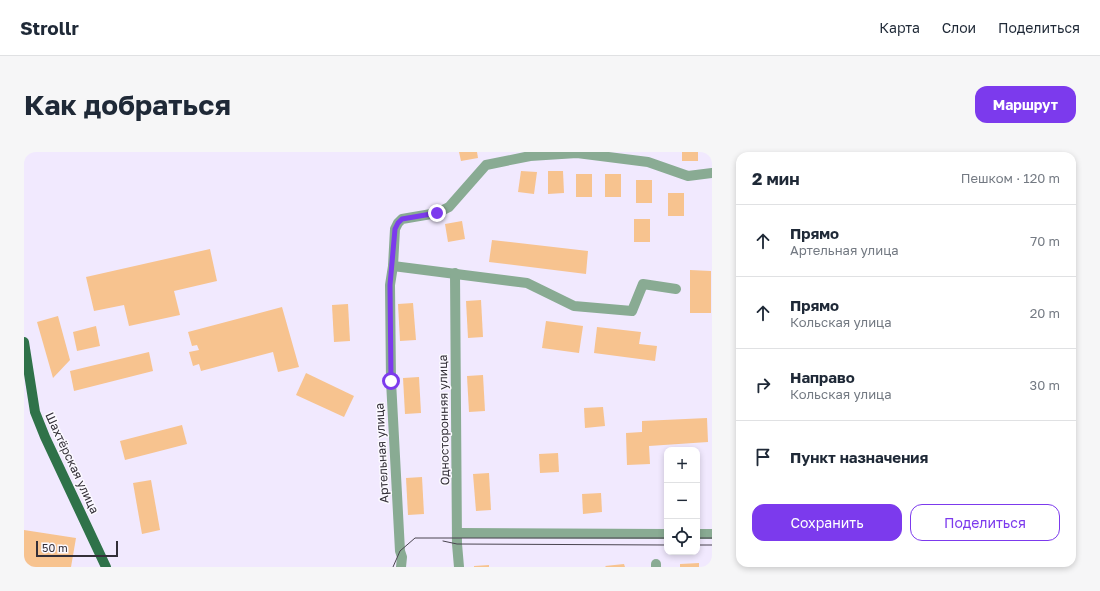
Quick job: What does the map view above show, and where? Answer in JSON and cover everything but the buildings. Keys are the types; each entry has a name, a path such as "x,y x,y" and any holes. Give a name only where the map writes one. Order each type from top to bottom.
{"main road":[{"name":"Шахтёрская улица","path":"24,342 35,412 106,567"}],"street":[{"name":"Артельная улица","path":"401,567 402,557 400,550 391,381 390,285 393,266 395,229 398,223 402,219 437,213 449,207 486,165 530,156 577,153 648,162 688,176 712,173"},
{"path":"393,266 526,283 574,306 632,311 643,284 676,289"},
{"name":"Односторонняя улица","path":"455,273 458,567"},
{"path":"24,379 27,362"},
{"path":"458,533 664,534"},
{"path":"700,534 712,534"}],"tram line":[{"path":"393,567 400,551 415,538 664,538"},
{"path":"700,538 712,538"},
{"path":"443,541 457,544 664,545"},
{"path":"700,545 712,545"}],"route":[{"path":"391,381 390,285 393,266 395,229 402,219 437,213"}]}
